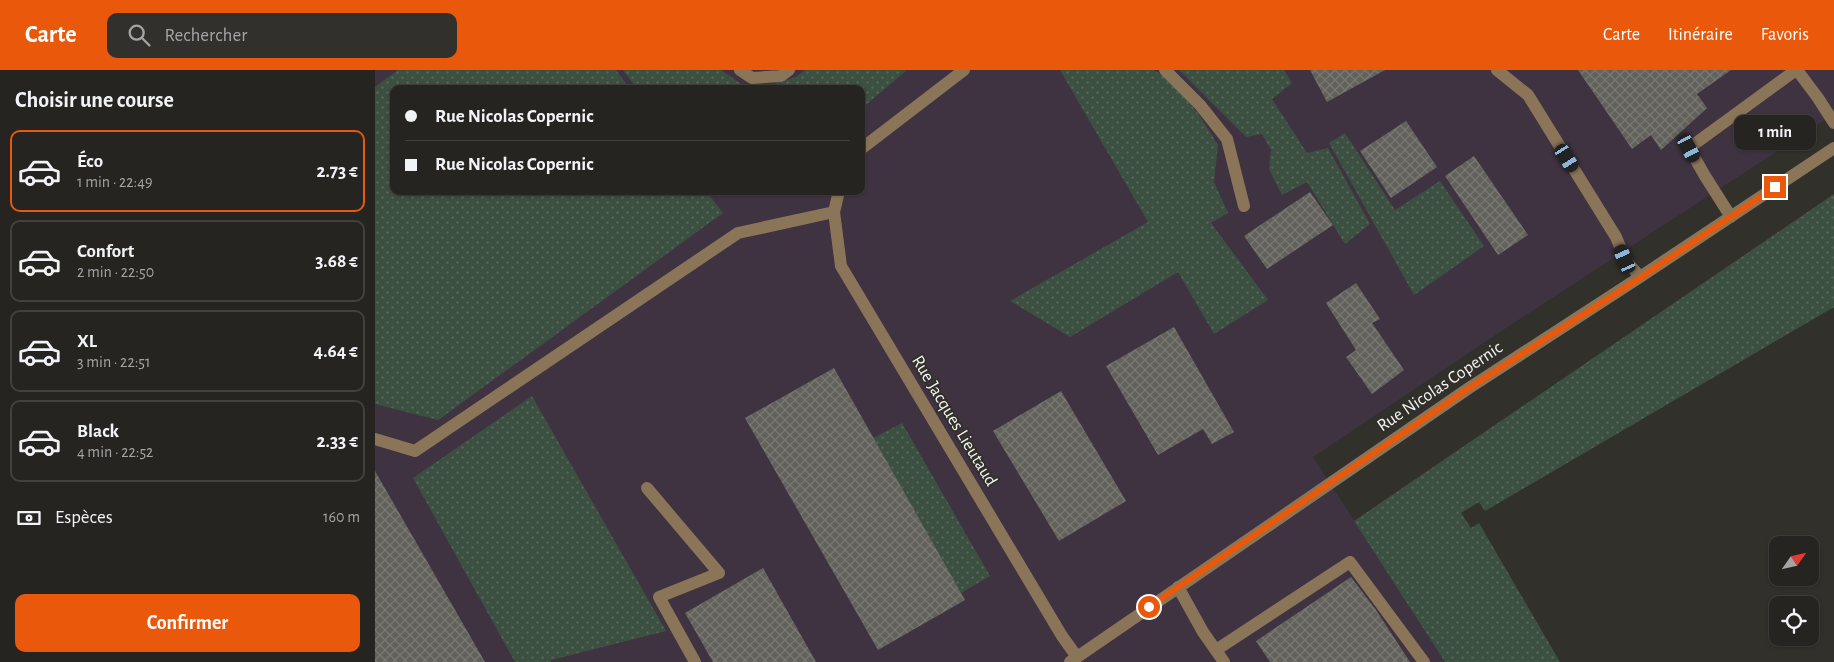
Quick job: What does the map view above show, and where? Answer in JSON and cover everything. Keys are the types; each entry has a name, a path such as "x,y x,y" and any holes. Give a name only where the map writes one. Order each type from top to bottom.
{"street":[{"path":"740,70 751,78 781,76 789,70"},
{"path":"865,146 964,70"},
{"path":"1165,70 1200,105 1227,139 1244,206"},
{"path":"1497,70 1528,95 1616,237 1625,259 1640,278"},
{"path":"1731,217 1689,148 1796,70 1818,98 1834,123"},
{"name":"Rue Nicolas Copernic","path":"1073,660 1469,388 1640,278 1834,148"},
{"name":"Rue Jacques Lieutaud","path":"838,195 834,212 841,266 1062,636 1073,660"},
{"path":"375,439 415,451 738,233 834,212"},
{"path":"647,488 719,573 659,597 695,662"},
{"path":"1216,650 1350,562 1423,662"},
{"path":"1178,587 1224,662"}],"shaded area":[{"path":"375,70 1834,70 1834,114 1500,332 1313,457 1445,662 375,662"}],"green space":[{"path":"398,70 616,70 627,85 390,85 390,195 709,195 723,213 438,420 375,404 375,87"},
{"path":"623,70 721,70 743,85 634,85"},
{"path":"805,70 907,70 865,106 865,85 772,85 796,77"},
{"path":"1060,70 1154,70 1170,81 1198,113 1218,145 1214,182 1228,213 1211,223 1268,300 1214,334 1178,272 1070,337 1010,301 1148,222"},
{"path":"1179,70 1284,70 1292,83 1272,99 1307,153 1328,148 1370,224 1345,244 1307,182 1282,195 1269,169 1271,150 1262,134 1246,137"},
{"path":"1345,133 1395,210 1440,181 1484,246 1414,295 1329,143"},
{"path":"1834,194 1834,307 1485,511 1479,502 1461,513 1471,528 1479,523 1560,662 1445,662 1354,521"},
{"path":"532,396 666,631 551,660 551,662 515,662 413,478"},
{"path":"902,423 990,576 961,593 873,438"}],"building":[{"path":"1310,70 1385,70 1327,102"},
{"path":"1578,70 1731,70 1697,94 1707,108 1661,150 1651,135 1632,149"},
{"path":"1406,121 1437,167 1391,198 1360,151"},
{"path":"1474,156 1528,235 1498,255 1445,176"},
{"path":"1310,192 1333,225 1267,269 1244,236"},
{"path":"1356,283 1380,319 1372,323 1404,370 1372,394 1346,357 1356,350 1326,303"},
{"path":"1174,327 1234,432 1212,444 1203,429 1158,455 1106,366"},
{"path":"834,368 965,600 878,650 745,418"},
{"path":"1061,391 1126,501 1059,541 993,431"},
{"path":"375,471 485,662 375,662"},
{"path":"763,568 816,662 713,662 685,613"},
{"path":"1351,577 1376,610 1410,662 1270,662 1256,641"}],"route":[{"path":"1149,607 1469,388 1640,278 1775,187"}]}
